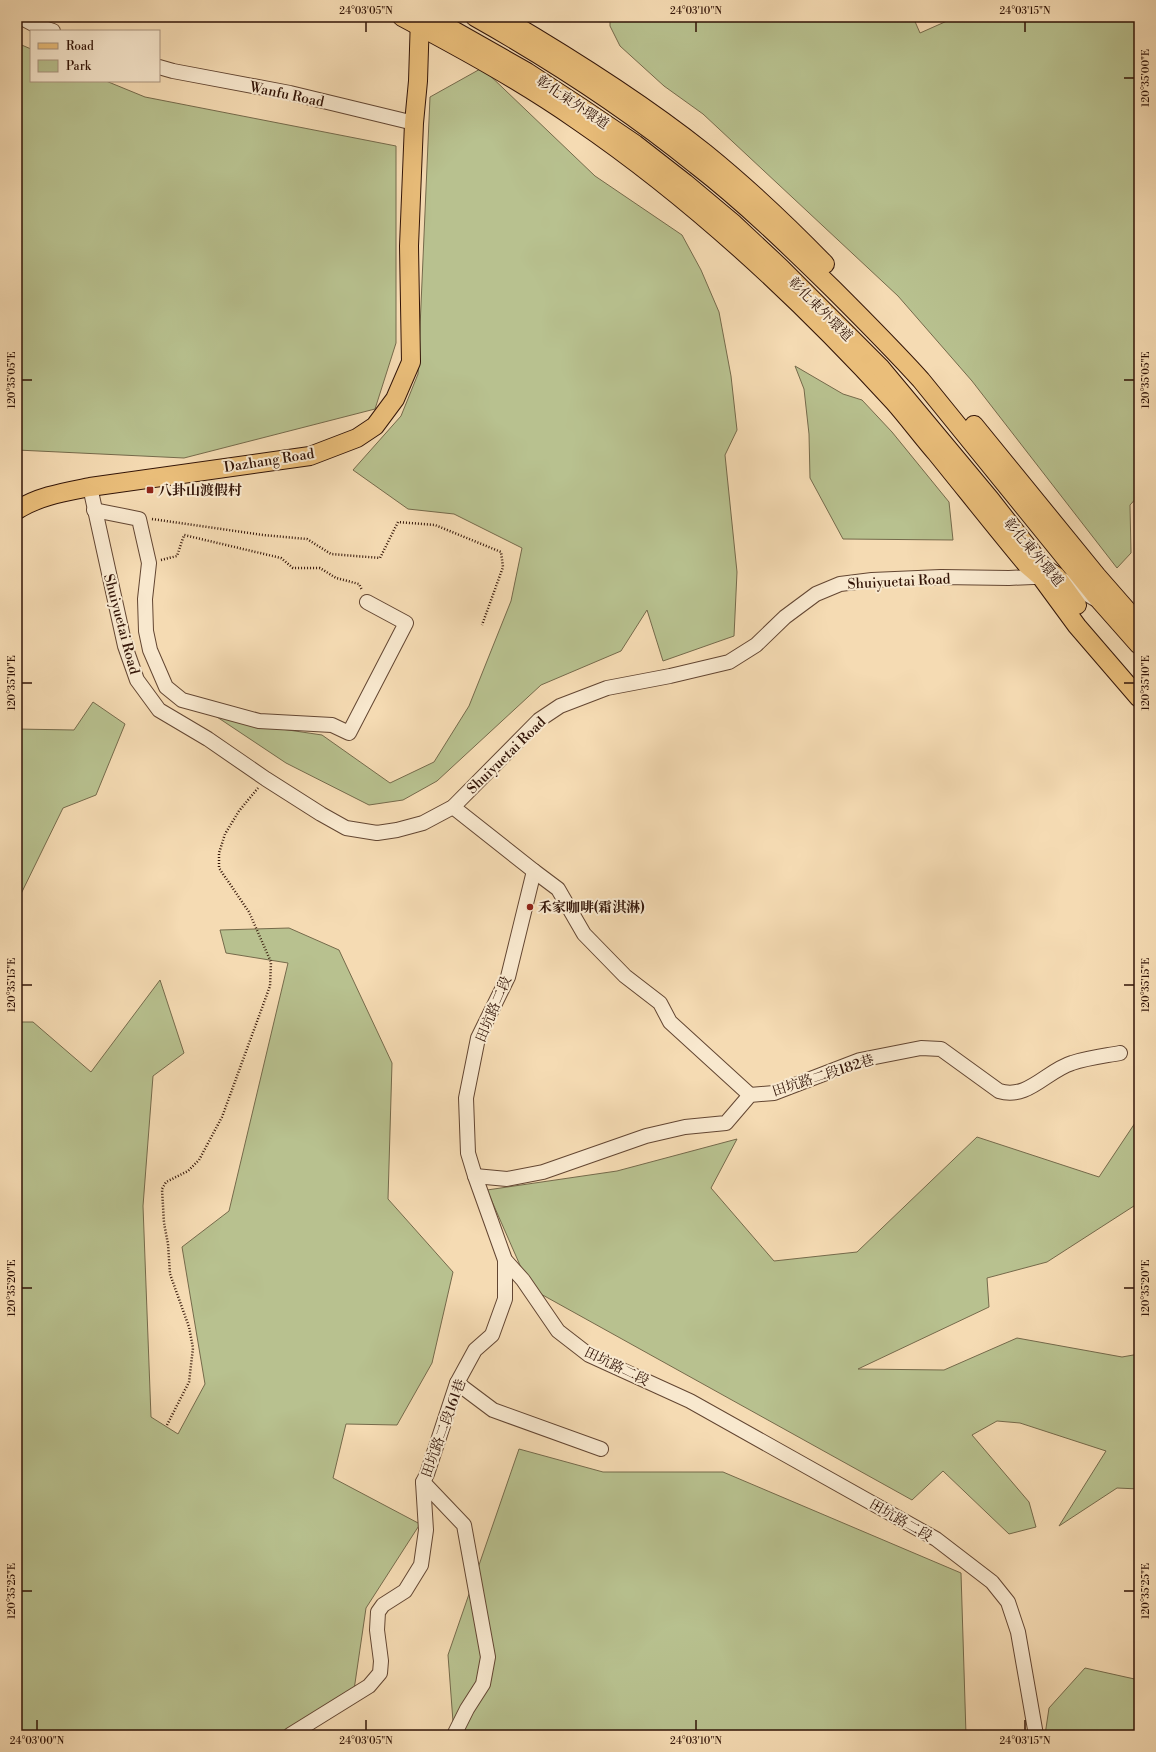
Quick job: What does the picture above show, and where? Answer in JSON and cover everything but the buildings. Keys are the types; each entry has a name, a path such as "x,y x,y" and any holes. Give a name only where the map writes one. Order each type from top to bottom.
{"main road":[{"name":"彰化東外環道","path":"402,17 423,20 527,72 579,113 634,144 685,183 734,224 777,273 876,372 985,504 1044,568 1093,628 1139,680"},
{"name":"彰化東外環道","path":"475,17 538,53 596,83 646,126 697,165 746,206 798,245 898,345 921,380 1011,480 1101,602 1139,645"},
{"path":"501,17 545,43 596,83"},
{"name":"Dazhang Road","path":"17,510 25,505 56,494 90,487 310,456 357,438 375,426 395,399 411,362 409,246 414,123 423,20"},
{"path":"1011,480 1097,576 1133,610 1139,624"},
{"path":"1049,576 1077,626 1139,698"}],"street":[{"path":"20,17 51,30"},
{"name":"Wanfu Road","path":"160,67 290,93 414,123"},
{"name":"Shuiyuetai Road","path":"90,487 125,646 137,680 159,710 208,739 266,779 346,828 377,832 397,830 423,823 453,807 539,720 560,706 608,688 670,676 729,662 756,645 785,617 816,594 840,584 872,580 941,577 1009,578 1049,576"},
{"path":"94,510 139,519 149,563 145,599 146,631 150,650 166,687 182,700 260,720 332,725 349,733 406,623 367,602"},
{"path":"1049,576 1101,602 1133,610"},
{"path":"453,807 558,889 584,934 625,976 660,1003 670,1022 750,1095 726,1123 685,1128 646,1136 543,1172 507,1179 475,1176"},
{"name":"田坑路二段","path":"534,871 508,977 478,1038 466,1098 468,1153 505,1260 523,1280 558,1331 588,1355 690,1401 929,1535 992,1582 1008,1602 1018,1632 1036,1735"},
{"name":"田坑路二段182巷","path":"750,1095 774,1093 860,1060 921,1048 941,1050 999,1091 1009,1094 1026,1089 1070,1063 1120,1052"},
{"name":"田坑路二段161巷","path":"290,1735 369,1686 380,1673 381,1661 377,1630 378,1612 383,1605 405,1591 421,1565 426,1530 423,1482 457,1383 475,1350 492,1335 506,1299 505,1260"},
{"path":"457,1383 493,1410 601,1449"},
{"path":"423,1482 464,1525 488,1657 483,1684 467,1709 454,1735"}],"path":[{"path":"139,519 149,518 263,535 307,539 331,554 380,558 398,522 435,525 501,552 503,566 486,608 482,625"},
{"path":"149,563 177,556 184,535 281,558 293,568 320,568 336,578 359,584 367,602"},
{"path":"167,1425 190,1382 193,1348 189,1327 170,1274 162,1189 166,1182 188,1171 200,1160 222,1118 270,986 271,962 249,912 219,868 219,853 225,834 239,810 266,779"}],"green space":[{"path":"610,17 913,17 920,33 956,17 1139,17 1139,495 1130,505 1131,553 1117,568 972,381 898,296 703,114 664,86 620,46 610,26"},
{"path":"17,43 30,49 30,82 108,82 145,97 396,146 396,343 375,409 184,458 17,450"},
{"path":"482,68 595,176 682,235 701,270 719,312 731,376 737,430 725,455 737,572 734,636 663,661 647,610 621,651 541,685 437,781 403,800 369,805 286,763 205,709 268,727 322,735 390,783 434,762 469,706 511,601 522,548 454,514 408,509 353,470 401,416 418,374 430,97"},
{"path":"795,366 843,394 862,400 892,432 949,502 953,540 843,539 810,478 809,434 804,389"},
{"path":"93,702 125,724 96,795 63,808 17,902 17,729 74,730"},
{"path":"289,928 339,950 392,1063 388,1199 453,1272 432,1363 397,1425 346,1424 333,1478 420,1524 366,1608 354,1690 298,1735 17,1735 17,1022 33,1022 91,1072 160,980 184,1053 153,1076 143,1206 151,1417 178,1434 205,1384 182,1247 229,1211 288,963 226,953 220,930"},
{"path":"1139,1117 1139,1200 1137,1204 1047,1262 987,1278 989,1307 858,1369 944,1370 1017,1338 1122,1357 1139,1354 1139,1489 1117,1488 1059,1526 1106,1451 1020,1423 997,1421 972,1435 1029,1502 1036,1527 1009,1534 943,1471 912,1500 530,1288 487,1190 617,1171 737,1139 711,1188 774,1261 857,1252 977,1137 1099,1177"},
{"path":"519,1449 603,1472 723,1472 961,1573 966,1735 454,1735 448,1655"},
{"path":"1085,1668 1139,1680 1139,1735 1045,1735 1049,1708"}],"place":[{"name":"八卦山渡假村","path":"150,490"},
{"name":"禾家咖啡(霜淇淋)","path":"530,907"}]}
